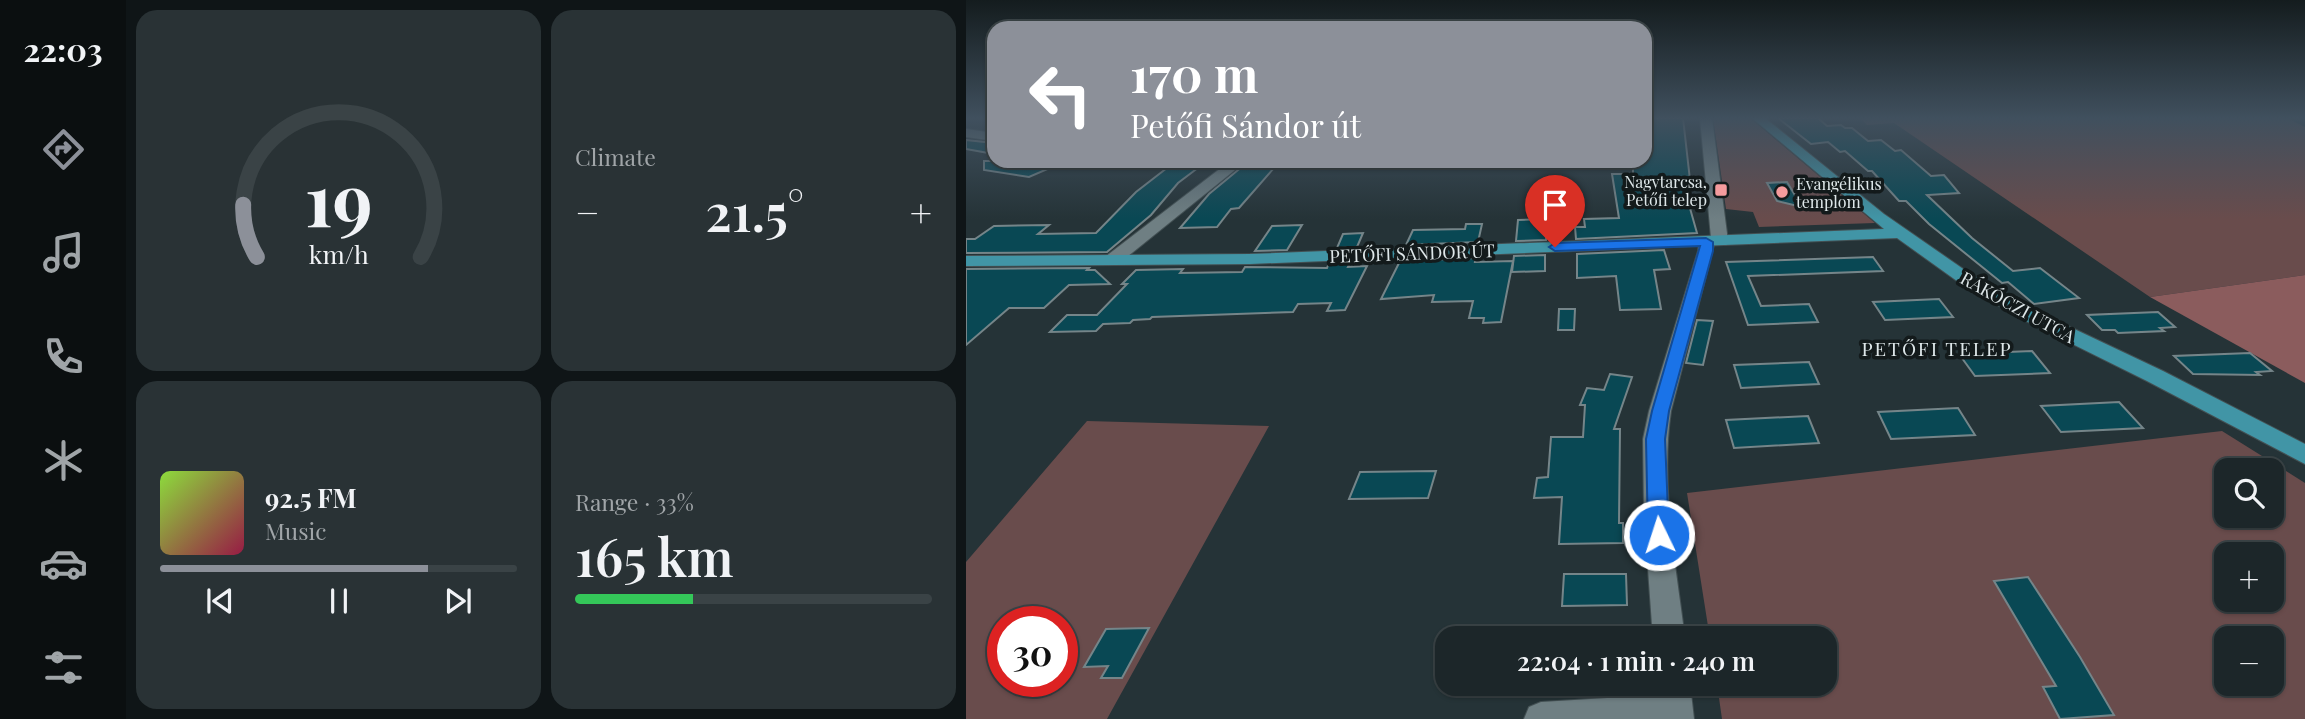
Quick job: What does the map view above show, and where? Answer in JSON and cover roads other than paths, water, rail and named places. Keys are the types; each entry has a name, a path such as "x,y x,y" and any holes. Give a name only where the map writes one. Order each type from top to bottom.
{"main road":[{"name":"RÁKÓCZI UTCA","path":"1799,152 1900,233 1954,272 2022,312 2155,376 2305,455"},
{"name":"PETŐFI SÁNDOR ÚT","path":"966,261 1111,261 1713,242 1900,233"}],"street":[{"path":"1668,626 1657,513 1656,439 1660,411 1706,251 1713,242 1708,152"},
{"path":"1111,261 1230,168"},
{"path":"1541,719 1675,705"}],"place":[{"name":"Nagytarcsa, Petőfi telep","path":"1721,190"},
{"name":"Evangélikus templom","path":"1782,192"}],"district":[{"name":"PETŐFI TELEP","path":"1937,348"}]}
